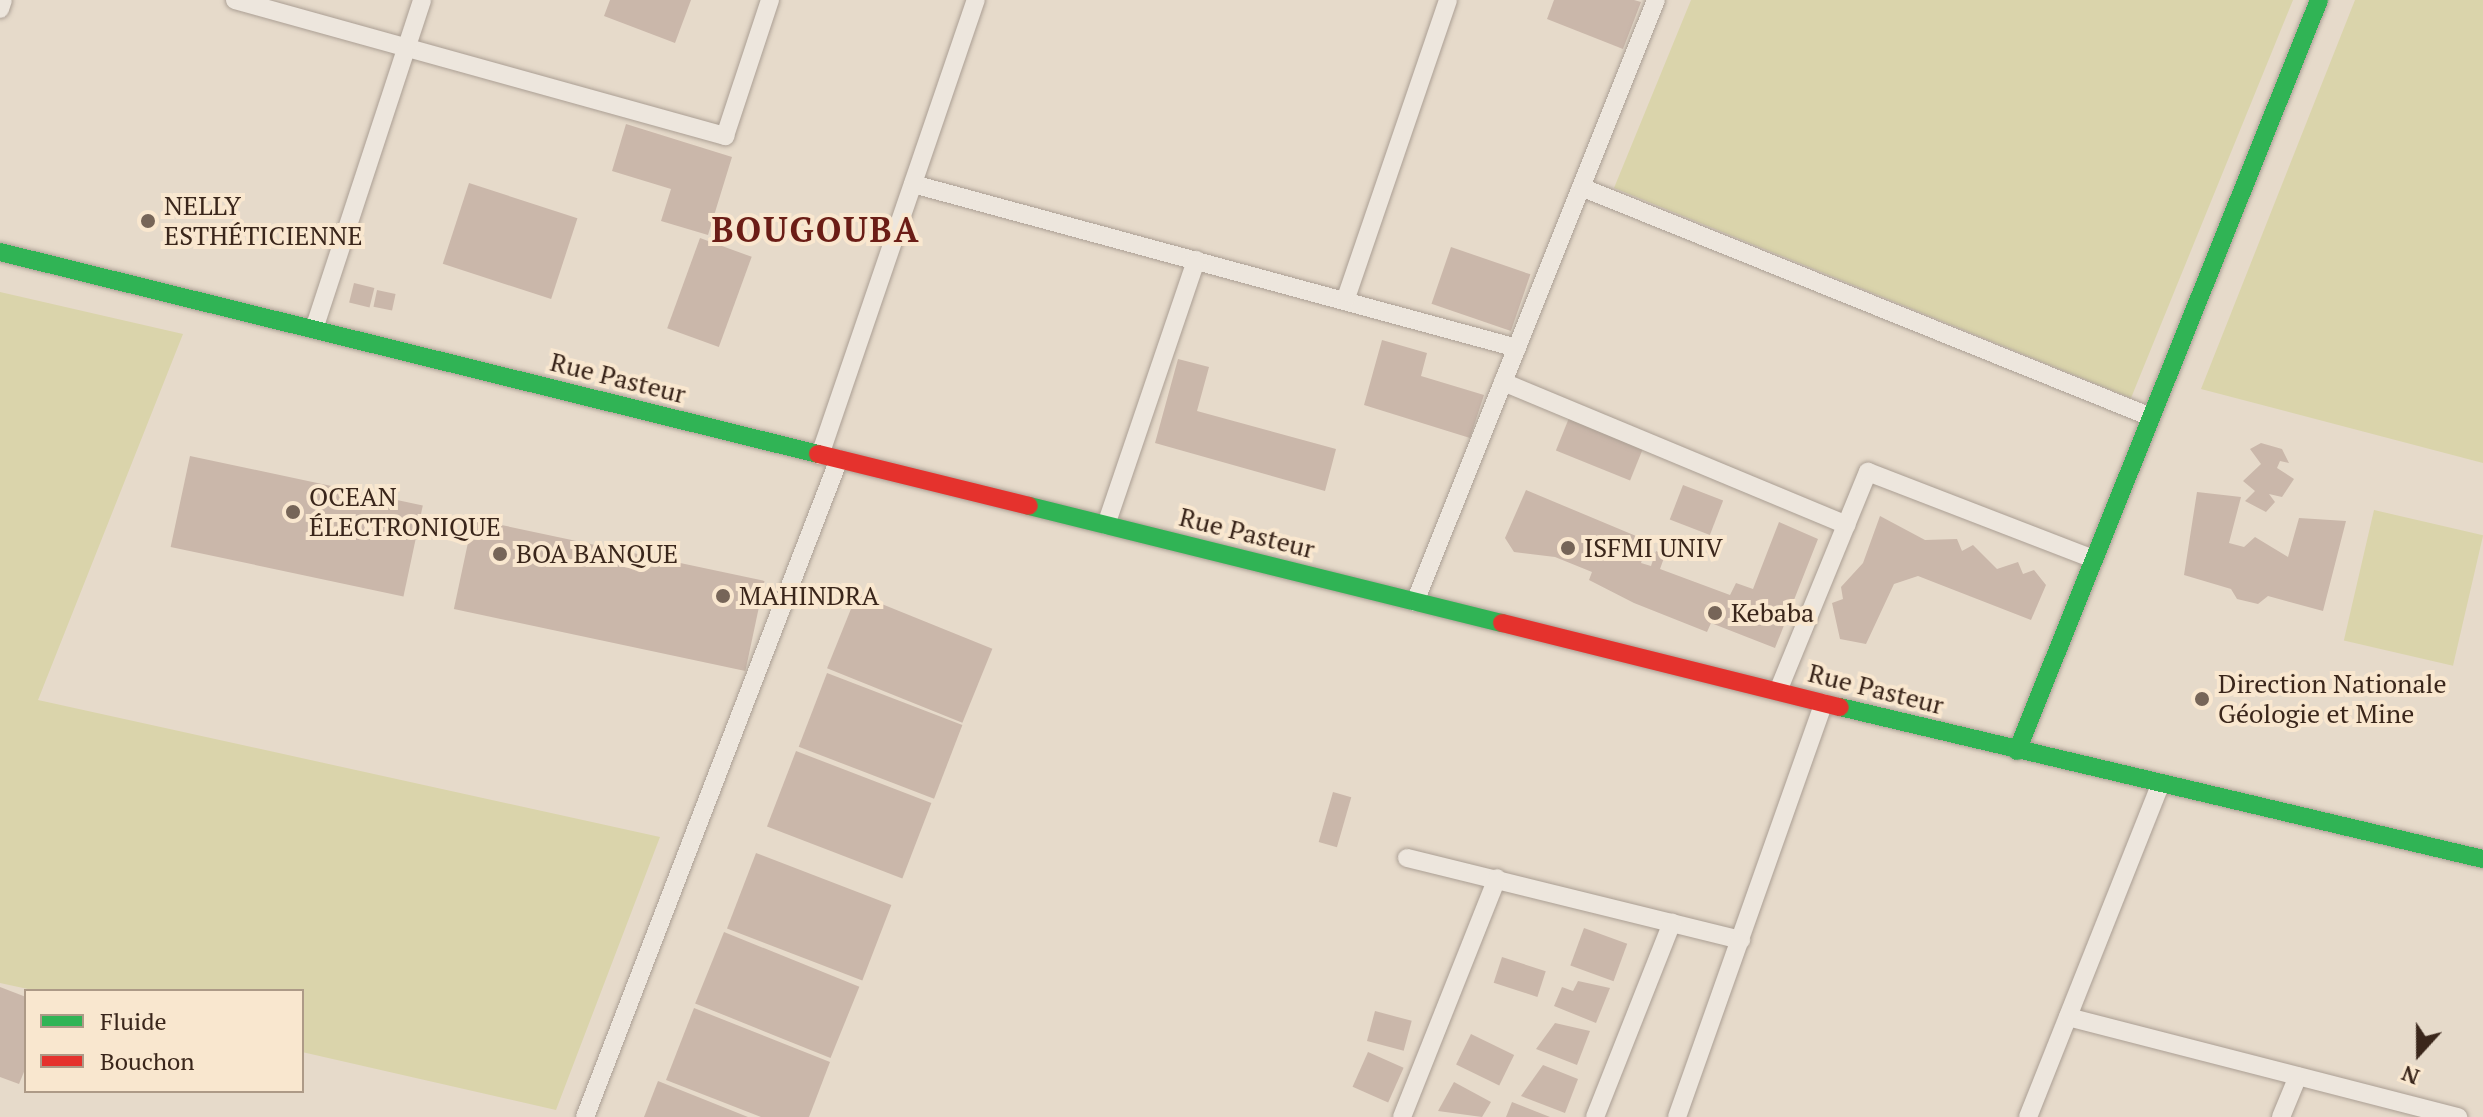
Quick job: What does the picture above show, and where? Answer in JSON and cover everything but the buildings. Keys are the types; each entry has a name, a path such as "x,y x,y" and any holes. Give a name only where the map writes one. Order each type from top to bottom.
{"main road":[{"path":"2017,751 2319,0"},
{"name":"Rue Pasteur","path":"0,252 2160,786 2483,859"}],"street":[{"path":"0,9 3,0"},
{"path":"235,0 725,136 770,0"},
{"path":"314,329 422,0"},
{"path":"585,1117 830,457 913,184 976,0"},
{"path":"1345,301 1448,0"},
{"path":"1415,602 1656,0"},
{"path":"913,184 1517,348"},
{"path":"1581,187 2151,417"},
{"path":"1106,525 1196,260"},
{"path":"1503,382 1846,525"},
{"path":"1778,691 1868,472 2094,559"},
{"path":"1677,1117 1824,703"},
{"path":"2028,1117 2160,786"},
{"path":"1407,858 1741,940"},
{"path":"1402,1117 1497,878"},
{"path":"1595,1117 1672,923"},
{"path":"2068,1017 2458,1117"},
{"path":"2281,1117 2298,1076"}],"shaded area":[{"path":"1691,0 2293,0 2131,398 1614,188"},
{"path":"2355,0 2483,0 2483,463 2201,389"},
{"path":"0,292 183,334 38,700 660,837 556,1110 304,1052 304,989 28,989 0,983"},
{"path":"2374,510 2483,535 2453,666 2344,641"}],"traffic: fast":[{"path":"2017,751 2319,0"},
{"path":"0,252 818,454"},
{"path":"1029,506 1502,623"},
{"path":"1840,707 2483,859"}],"traffic: jam":[{"path":"818,454 1029,506"},
{"path":"1502,623 1840,707"}],"place":[{"name":"NELLY ESTHÉTICIENNE","path":"148,221"},
{"name":"OCEAN ÉLECTRONIQUE","path":"293,512"},
{"name":"ISFMI UNIV","path":"1568,548"},
{"name":"BOA BANQUE","path":"500,554"},
{"name":"MAHINDRA","path":"723,596"},
{"name":"Kebaba","path":"1715,613"},
{"name":"Direction Nationale Géologie et Mine","path":"2202,699"}],"district":[{"name":"BOUGOUBA","path":"816,230"}]}
